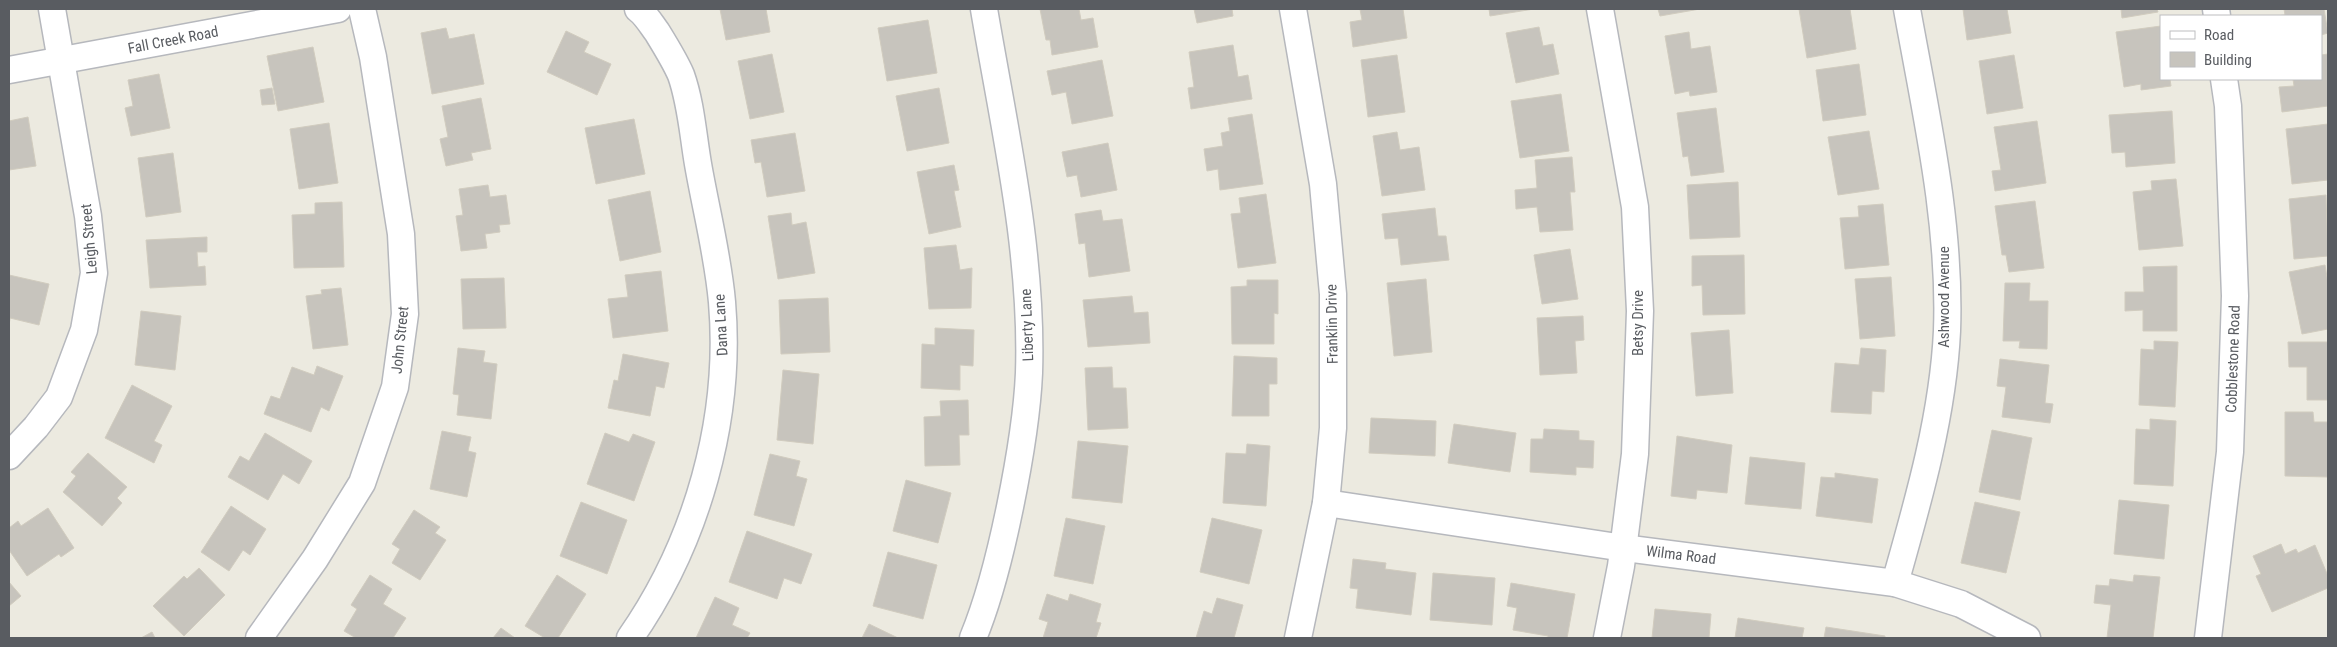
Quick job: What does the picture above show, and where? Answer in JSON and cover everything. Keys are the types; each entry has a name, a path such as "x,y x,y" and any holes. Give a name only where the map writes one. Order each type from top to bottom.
{"street":[{"name":"Leigh Street","path":"9,456 36,427 59,396 84,330 94,273 88,216 52,9"},
{"name":"Fall Creek Road","path":"9,70 338,9"},
{"name":"John Street","path":"259,638 315,559 362,483 395,387 405,314 401,234 373,57 362,9"},
{"name":"Dana Lane","path":"630,638 678,556 702,487 718,416 724,357 722,301 690,117 681,76 662,40 645,15 638,9"},
{"name":"Liberty Lane","path":"973,638 1003,544 1022,447 1029,373 1028,307 1019,218 984,9"},
{"name":"Franklin Drive","path":"1293,9 1323,184 1333,294 1333,428 1326,503 1298,638"},
{"name":"Betsy Drive","path":"1600,9 1635,207 1640,311 1634,454 1624,548 1607,638"},
{"name":"Ashwood Avenue","path":"1895,583 1914,516 1938,407 1946,332 1946,258 1934,160 1907,9"},
{"name":"Cobblestone Road","path":"2208,638 2230,452 2236,296 2228,106 2224,80"},
{"name":"Wilma Road","path":"1326,503 1624,548 1895,583 1961,604 2027,638"}],"building":[{"path":"720,9 766,9 770,32 726,40"},
{"path":"1040,9 1079,9 1081,20 1093,18 1098,47 1052,55 1050,40 1046,40"},
{"path":"1194,9 1232,9 1233,16 1197,23"},
{"path":"1360,9 1403,9 1407,38 1353,47 1350,22 1362,20"},
{"path":"1489,9 1534,9 1490,16"},
{"path":"1658,9 1700,9 1660,16"},
{"path":"1799,9 1850,9 1856,49 1807,58"},
{"path":"1963,9 2007,9 2011,33 1967,40"},
{"path":"2121,9 2157,9 2158,12 2122,18"},
{"path":"2284,9 2324,9 2328,33 2322,35 2322,15 2285,15"},
{"path":"928,20 937,73 887,81 878,28"},
{"path":"2160,26 2160,80 2170,80 2171,86 2141,90 2141,84 2124,87 2116,32"},
{"path":"1539,27 1543,46 1553,44 1559,74 1516,83 1506,33"},
{"path":"446,28 449,39 474,34 484,84 432,94 421,33"},
{"path":"566,31 589,42 584,52 611,64 597,95 547,72"},
{"path":"1689,32 1691,49 1710,46 1717,92 1690,96 1689,91 1675,94 1665,36"},
{"path":"1233,45 1238,77 1248,75 1252,99 1191,109 1188,88 1194,87 1189,52"},
{"path":"313,47 324,102 278,111 267,56"},
{"path":"772,54 784,112 750,119 738,61"},
{"path":"2328,54 2328,106 2282,112 2279,87 2294,86 2293,80 2322,80 2322,55"},
{"path":"1397,55 1405,112 1368,117 1361,60"},
{"path":"2014,55 2023,108 1987,114 1979,61"},
{"path":"1102,60 1113,116 1072,124 1066,92 1052,95 1047,71"},
{"path":"1859,64 1866,115 1823,121 1816,70"},
{"path":"159,74 170,128 131,136 125,108 133,106 128,80"},
{"path":"272,88 275,104 262,105 260,90"},
{"path":"939,88 949,143 907,151 896,96"},
{"path":"1561,94 1569,151 1520,158 1511,101"},
{"path":"481,98 491,149 471,153 473,160 446,166 440,139 448,137 442,106"},
{"path":"1716,108 1724,172 1691,176 1688,156 1683,157 1677,113"},
{"path":"2172,111 2175,163 2126,167 2125,152 2112,153 2109,115"},
{"path":"1252,114 1263,184 1220,190 1218,169 1207,171 1204,149 1223,146 1221,133 1230,131 1228,118"},
{"path":"28,117 36,166 9,170 9,121"},
{"path":"634,119 645,174 596,184 585,128"},
{"path":"2037,121 2046,183 1995,191 1992,171 2001,170 1994,127"},
{"path":"329,123 338,183 299,189 290,129"},
{"path":"2328,124 2328,180 2292,184 2286,129"},
{"path":"1869,131 1879,189 1838,195 1828,137"},
{"path":"1397,132 1400,150 1419,147 1425,190 1382,196 1373,136"},
{"path":"795,133 805,191 767,197 761,162 755,163 751,140"},
{"path":"1108,143 1117,190 1081,197 1077,175 1067,177 1062,152"},
{"path":"173,153 181,212 146,217 138,158"},
{"path":"1572,157 1575,192 1570,192 1573,230 1540,232 1537,207 1516,209 1515,190 1537,188 1535,160"},
{"path":"954,165 959,190 954,191 961,227 929,234 917,172"},
{"path":"2176,179 2183,246 2139,250 2133,192 2152,190 2151,181"},
{"path":"1738,182 1740,237 1690,239 1687,185"},
{"path":"488,185 490,197 506,195 510,224 499,225 500,232 485,234 487,248 461,251 456,216 463,215 459,189"},
{"path":"650,191 661,252 620,261 608,200"},
{"path":"1266,194 1276,263 1238,268 1231,214 1241,213 1239,198"},
{"path":"2326,195 2328,256 2294,259 2289,199"},
{"path":"2035,201 2044,268 2009,272 2006,255 2002,255 1995,206"},
{"path":"342,202 344,267 294,268 292,215 315,214 315,203"},
{"path":"1883,204 1889,265 1845,269 1840,218 1859,217 1858,206"},
{"path":"1435,208 1438,236 1446,236 1449,260 1401,265 1398,238 1385,239 1382,214"},
{"path":"1101,210 1103,221 1122,219 1130,271 1089,277 1085,243 1079,244 1075,214"},
{"path":"791,213 792,225 806,222 815,273 778,279 768,216"},
{"path":"207,237 207,252 197,252 198,267 205,266 206,285 150,288 146,240"},
{"path":"956,245 960,270 972,268 971,308 929,309 924,248"},
{"path":"1570,249 1578,299 1542,304 1534,255"},
{"path":"1744,255 1745,314 1703,315 1702,285 1692,286 1692,256"},
{"path":"2325,265 2328,283 2328,329 2302,334 2289,272"},
{"path":"2177,266 2177,331 2143,331 2143,310 2125,311 2125,292 2144,292 2143,267"},
{"path":"661,271 668,331 613,338 608,299 628,297 625,275"},
{"path":"9,275 49,284 39,325 10,318 9,326"},
{"path":"1891,277 1895,336 1860,339 1855,279"},
{"path":"504,278 506,328 463,329 461,279"},
{"path":"1426,279 1432,352 1394,356 1387,283"},
{"path":"1247,280 1278,280 1278,314 1274,313 1274,344 1232,344 1231,287 1247,286"},
{"path":"2005,283 2030,283 2029,301 2048,301 2047,349 2019,348 2020,341 2003,341"},
{"path":"341,288 348,345 313,349 306,296 322,294 321,290"},
{"path":"1132,296 1134,313 1148,312 1150,343 1088,347 1083,300"},
{"path":"828,298 830,352 781,354 779,300"},
{"path":"141,311 181,316 175,370 135,365"},
{"path":"1583,316 1584,340 1575,341 1577,373 1540,375 1537,318"},
{"path":"935,328 974,330 973,366 960,365 960,390 921,388 922,344 935,345"},
{"path":"1729,330 1733,393 1696,396 1691,333"},
{"path":"2154,341 2178,342 2175,407 2139,405 2141,349 2154,350"},
{"path":"2288,342 2328,342 2328,400 2307,400 2307,367 2289,367"},
{"path":"458,348 485,351 483,362 497,364 491,419 457,415 459,395 453,394"},
{"path":"1861,348 1886,350 1884,392 1872,391 1871,414 1831,412 1835,363 1859,365"},
{"path":"623,354 669,363 664,388 656,386 650,416 608,408 614,380 618,381"},
{"path":"1234,356 1277,358 1277,384 1269,384 1269,416 1232,416"},
{"path":"2000,359 2049,365 2045,403 2053,404 2050,423 2002,417 2006,387 1997,386"},
{"path":"317,366 343,376 329,411 321,407 311,432 264,414 271,396 280,399 292,367 314,375"},
{"path":"1112,367 1113,388 1126,388 1128,428 1088,430 1085,368"},
{"path":"783,370 819,374 813,444 777,440"},
{"path":"132,385 172,406 154,441 162,445 154,463 105,438"},
{"path":"968,400 969,435 959,435 960,465 925,466 924,417 941,416 940,401"},
{"path":"2285,412 2313,412 2314,422 2328,422 2328,477 2285,476"},
{"path":"1371,418 1436,421 1435,456 1369,453"},
{"path":"2150,419 2176,421 2173,486 2134,484 2136,429 2150,430"},
{"path":"1454,424 1516,433 1510,472 1448,463"},
{"path":"1544,429 1579,431 1579,440 1594,441 1593,468 1576,467 1576,475 1530,472 1531,439 1543,439"},
{"path":"1992,430 2032,438 2020,500 1979,492"},
{"path":"442,431 471,437 468,451 476,453 467,497 430,489"},
{"path":"265,433 312,461 299,484 283,474 268,500 228,477 240,456 249,461"},
{"path":"605,433 629,442 633,434 655,442 634,501 587,484"},
{"path":"1677,436 1732,445 1727,493 1697,490 1696,499 1671,496"},
{"path":"1078,441 1128,446 1122,503 1072,498"},
{"path":"1247,444 1270,446 1266,506 1223,503 1226,453 1246,454"},
{"path":"88,453 127,487 117,498 122,503 102,526 63,492 76,476 71,472"},
{"path":"770,454 800,461 796,476 807,479 794,526 754,515"},
{"path":"1750,457 1805,463 1801,509 1745,504"},
{"path":"1835,473 1878,479 1872,523 1816,516 1821,477 1835,478"},
{"path":"906,480 951,493 938,543 893,531"},
{"path":"2119,500 2169,505 2164,559 2114,554"},
{"path":"581,502 627,520 607,574 560,556"},
{"path":"1975,502 2020,512 2006,573 1961,563"},
{"path":"231,506 266,529 250,555 243,550 229,571 201,552"},
{"path":"48,508 74,548 61,557 59,554 27,576 9,550 9,528 18,521 21,526"},
{"path":"414,510 440,527 435,533 446,540 420,580 392,563 400,549 392,544"},
{"path":"1066,518 1105,526 1093,584 1054,576"},
{"path":"1212,518 1262,530 1249,584 1200,572"},
{"path":"747,531 812,554 801,584 784,578 777,599 729,582"},
{"path":"2281,544 2285,554 2296,549 2298,553 2315,545 2328,576 2328,588 2272,612 2256,576 2261,574 2253,556"},
{"path":"888,552 937,565 923,619 873,606"},
{"path":"1353,559 1386,563 1385,569 1416,573 1411,615 1356,608 1358,589 1350,588"},
{"path":"199,568 225,595 184,636 153,606 184,576 187,579"},
{"path":"1433,573 1495,578 1492,625 1430,620"},
{"path":"370,575 392,589 383,604 406,618 393,638 356,638 344,631 357,609 351,605"},
{"path":"557,575 586,594 558,638 545,638 525,626"},
{"path":"2134,575 2160,577 2153,638 2107,638 2111,605 2094,603 2096,585 2109,586 2110,579 2133,582"},
{"path":"9,582 21,596 9,606"},
{"path":"1511,583 1575,594 1567,638 1548,638 1548,636 1513,630 1517,608 1507,606"},
{"path":"1047,594 1068,601 1070,594 1101,604 1096,622 1101,623 1096,638 1043,638 1048,622 1039,619"},
{"path":"715,597 739,608 732,625 750,633 747,638 696,638"},
{"path":"1217,598 1243,605 1234,638 1196,638 1204,611 1212,614"},
{"path":"1655,609 1711,614 1709,638 1652,638"},
{"path":"1738,618 1804,628 1802,638 1735,638"},
{"path":"869,624 898,638 862,638"},
{"path":"1826,627 1885,636 1885,638 1824,638"},
{"path":"501,628 515,638 493,638"},
{"path":"152,632 155,638 141,638"}]}
